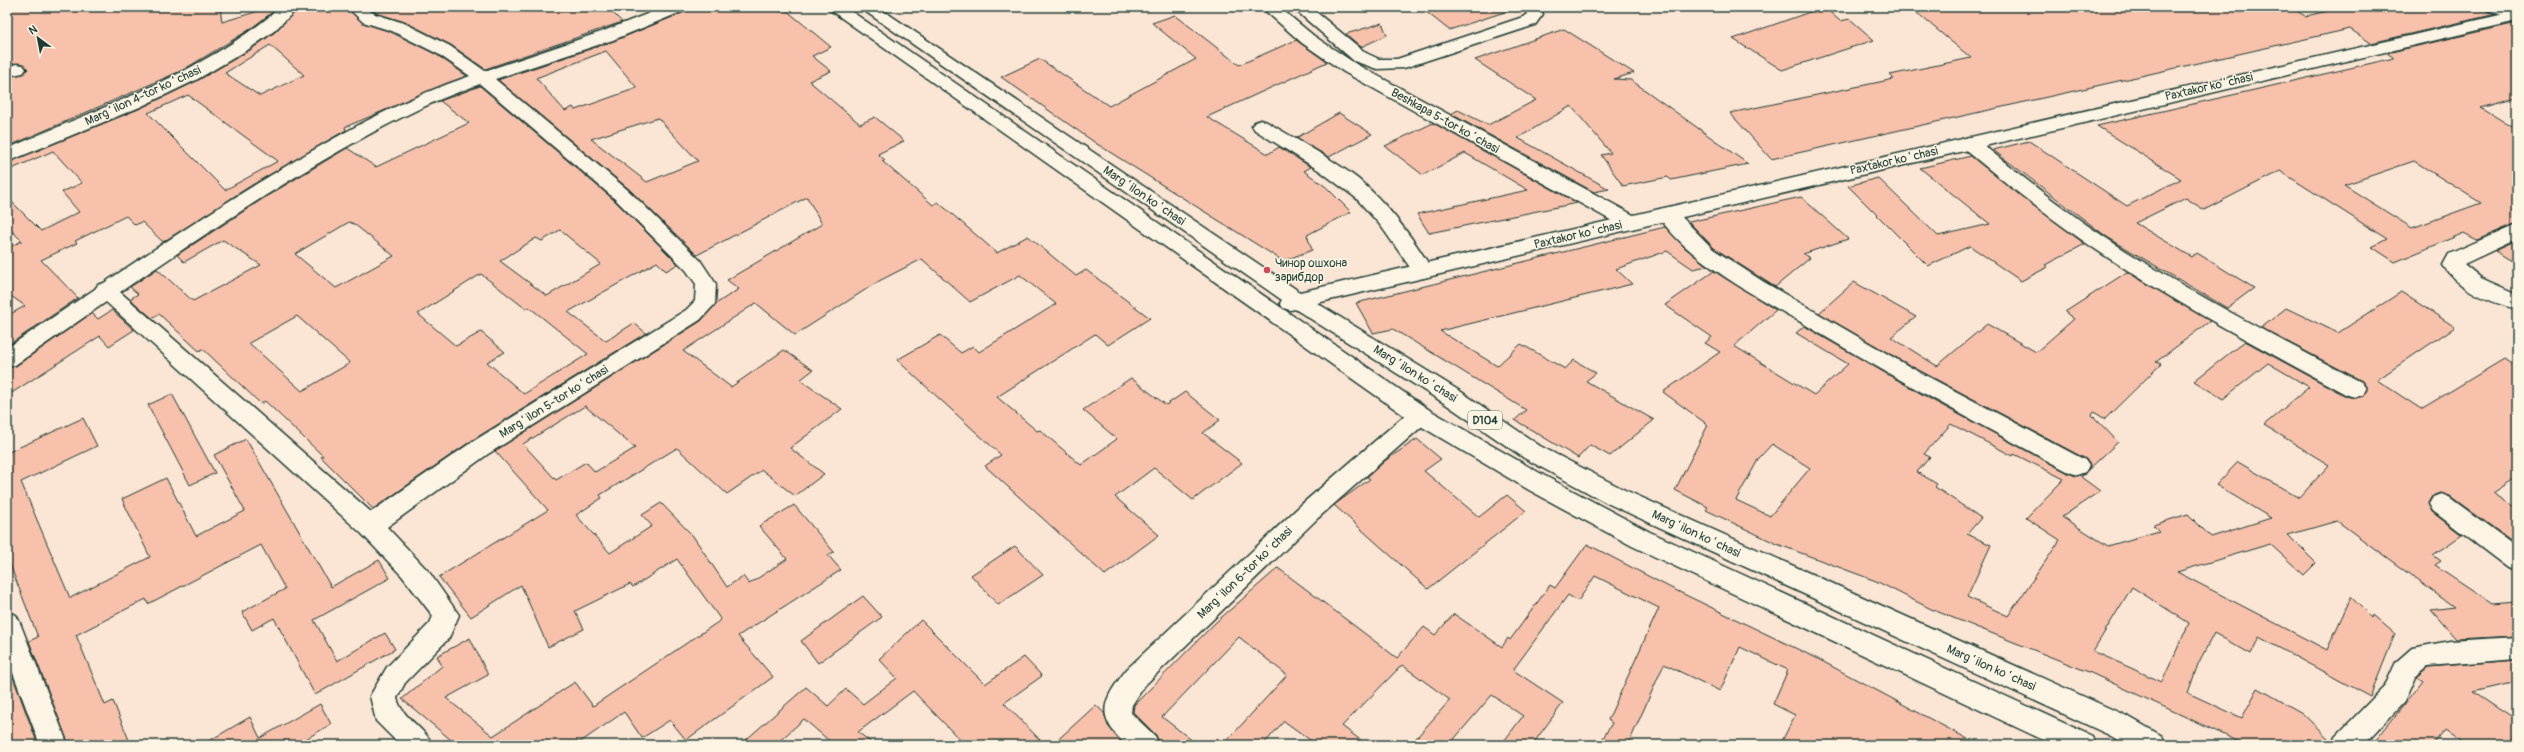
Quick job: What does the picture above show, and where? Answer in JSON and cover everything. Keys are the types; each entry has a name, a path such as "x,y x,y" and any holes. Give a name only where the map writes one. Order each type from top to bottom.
{"street":[{"name":"Margʻilon 4-tor koʻchasi","path":"7,156 182,80 227,54 276,20 291,7"},
{"path":"355,7 369,18 398,27 444,50 482,77"},
{"path":"7,359 105,290 232,206 370,125 434,94 607,36 680,7"},
{"name":"Margʻilon koʻchasi","path":"834,7 1420,415 1537,483 1641,539 1859,639 2082,745"},
{"name":"Margʻilon koʻchasi","path":"867,7 1297,300 1455,399 1532,452 1617,497 2119,726 2152,745"},
{"name":"Beshkapa 5-tor koʻchasi","path":"1269,7 1283,20 1331,55 1382,86 1630,222"},
{"path":"1300,7 1360,57 1377,64 1398,64 1530,14 1531,30 1522,36 1382,86"},
{"path":"2493,7 2515,18"},
{"name":"Paxtakor koʻchasi","path":"1273,312 1297,300 1969,143 2515,18"},
{"name":"Margʻilon 5-tor koʻchasi","path":"370,526 480,448 692,315 705,304 706,284 693,265 622,195 482,77"},
{"path":"1261,126 1349,182 1363,194 1390,222 1423,271"},
{"path":"1969,143 2002,170 2139,268 2234,325 2355,389"},
{"path":"1667,214 1706,254 1758,287 1902,373 2077,466"},
{"path":"2517,230 2456,259 2454,265 2459,272 2482,287 2517,302"},
{"path":"105,290 370,526 410,565 446,615 440,630 396,675 383,696 386,712 417,744"},
{"name":"Margʻilon 6-tor koʻchasi","path":"1145,745 1119,721 1116,709 1123,695 1136,677 1310,511 1420,415"},
{"path":"2441,504 2517,561"},
{"path":"7,623 54,745"},
{"path":"2346,745 2395,694 2405,670 2421,656 2450,652 2517,648"}],"building":[{"path":"7,7 220,7 222,22 272,7 279,7 249,30 183,70 7,147 7,77 23,74 28,69 23,64 7,64"},
{"path":"300,7 346,7 363,23 391,32 437,55 467,76 345,127 346,130 252,185 163,242 142,222 135,225 126,216 75,241 77,243 41,260 78,298 7,346 7,316 25,306 7,293 7,248 22,241 7,226 7,197 41,231 79,212 62,192 82,183 53,151 7,171 7,163 141,108 197,81 250,50 275,32","holes":["270,45 304,75 260,96 225,73","188,95 278,161 225,190 148,113"]},
{"path":"368,7 607,7 622,22 485,69 451,45 405,22 376,13"},
{"path":"690,7 774,7 780,12 786,10 831,47 812,56 831,71 809,81 860,124 875,117 904,141 878,154 885,160 882,161 933,205 938,202 997,253 1028,236 1076,276 1086,270 1150,318 1108,345 1095,334 997,397 1037,431 1040,430 1081,465 1117,439 1083,410 1131,378 1166,405 1185,392 1220,420 1203,433 1242,463 1193,500 1154,468 1115,497 1159,535 1105,575 985,466 1001,455 897,360 940,335 961,353 973,346 979,352 1056,304 1020,275 970,302 922,259 879,281 795,335 756,303 683,351 731,387 784,350 813,370 800,380 842,409 790,448 824,474 795,496 762,470 727,494 677,448 600,495 602,498 576,515 610,553 652,526 642,515 661,503 693,536 727,587 743,576 749,584 787,559 759,526 794,505 834,552 828,555 841,570 738,636 773,677 686,740 670,720 642,738 624,712 576,745 457,745 402,699 442,666 437,656 470,638 488,675 446,698 493,736 575,682 593,706 721,620 677,559 633,587 630,584 575,611 584,629 548,647 521,585 471,617 439,577 548,510 495,451 701,321 717,303 739,289 727,280 822,224 807,197 697,255 630,190 498,80 614,41 687,11","holes":["606,51 637,88 575,110 573,107 565,111 536,78","658,118 698,161 647,182 591,139","585,406 635,448 595,472 586,462 556,480 523,444"]},
{"path":"1420,7 1507,7 1508,11 1449,30"},
{"path":"1824,7 1840,21 1850,19 1874,40 1782,70 1733,39"},
{"path":"1910,7 2290,7 2305,16 2348,7 2484,7 2487,11 2496,14 2371,43 2350,29 1771,159 1730,113 1894,79 1890,75 1971,58"},
{"path":"1175,15 1239,65 1296,40 1327,62 1207,117 1268,154 1279,147 1311,167 1304,171 1326,187 1351,212 1307,235 1312,250 1283,261 1097,144 1001,77 1040,59 1109,106 1196,59 1152,23"},
{"path":"1382,23 1387,35 1361,47 1346,34"},
{"path":"2517,23 2517,97 2480,107 2517,130 2517,223 2477,240 2464,233 2395,262 2372,247 2387,239 2280,171 2204,210 2186,198 2135,223 2192,257 2197,253 2254,288 2227,308 2107,237 1993,150 2029,141 2127,206 2181,179 2097,126 2394,58 2387,53","holes":["2414,161 2481,203 2412,228 2344,185"]},
{"path":"1564,29 1634,73 1614,79 1631,80 1748,164 1671,180 1668,177 1623,186 1601,155 1611,153 1571,106 1518,138 1609,189 1594,192 1451,114 1458,110 1488,125 1536,100 1475,60"},
{"path":"480,86 614,200 678,264 666,271 657,262 568,312 606,341 634,323 646,333 471,441 373,509 321,457 323,456 265,401 261,404 203,349 199,351 159,314 152,318 130,299 138,294 130,287 157,269 193,301 261,265 223,240 184,262 177,255 267,196 347,148 376,167 469,123 440,101","holes":["349,222 354,224 394,256 336,288 295,254","560,230 601,264 547,296 500,261 536,238 542,241","481,274 526,309 529,307 588,354 524,394 487,362 505,352 481,332 456,346 418,314","297,316 350,363 302,391 249,343"]},
{"path":"1339,113 1372,134 1329,157 1296,138"},
{"path":"1433,123 1577,203 1429,233 1417,214 1528,190 1465,153 1423,175 1385,146"},
{"path":"1971,156 2085,244 2045,265 2048,267 2021,281 1970,246 1928,266 1848,186 1878,178 1938,236 1990,224 1920,168"},
{"path":"1801,197 1848,239 1803,254 1810,258 1775,287 1714,248 1689,222"},
{"path":"1665,227 1684,247 1707,266 1693,269 1667,251 1616,269 1632,284 1440,331 1497,366 1521,344 1565,369 1574,360 1596,373 1586,381 1654,420 1610,456 1590,445 1578,458 1515,420 1526,410 1393,329 1373,333 1356,303"},
{"path":"2517,241 2517,264 2495,251"},
{"path":"1714,271 1776,310 1734,346 1814,395 1848,364 1796,333 1804,326 1932,400 2068,473 2076,476 2085,474 2081,477 2100,491 2062,517 2108,546 2159,531 2153,525 2188,514 2211,537 2271,518 2216,485 2238,462 2299,498 2329,465 2264,425 2309,387 2268,363 2223,399 2194,381 2245,341 2346,396 2355,398 2363,396 2367,390 2364,382 2261,328 2286,308 2338,333 2401,292 2455,327 2377,380 2421,409 2504,359 2517,368 2517,477 2493,493 2517,509 2517,545 2450,496 2440,493 2432,496 2428,503 2432,512 2462,535 2433,555 2441,561 2435,565 2492,603 2517,601 2517,636 2456,639 2431,610 2454,607 2337,521 2288,535 2316,563 2304,575 2270,544 2177,572 2327,650 2351,597 2372,618 2373,615 2395,634 2370,697 2259,637 2251,654 2214,633 2198,664 2188,693 2242,718 2258,688 2302,713 2332,742 2331,745 2246,745 2091,673 1931,609 1876,581 1777,544 1706,510 1708,507 1675,490 1708,425 1663,392 1720,352 1705,343 1712,337 1665,305","holes":["1951,424 2013,456 2014,454 2064,479 2026,518 2060,540 2008,616 1967,597 1991,545 1967,534 1981,518 1935,487 1937,484 1917,472 1930,457 1924,454","1772,444 1810,468 1770,516 1736,500 1759,458","2132,587 2189,623 2162,682 2093,651"]},
{"path":"2127,272 2210,321 2156,362 2161,364 2105,419 2094,412 2092,415 2118,442 2087,471 2090,465 2086,459 1911,366 1819,313 1854,282 1916,317 1891,337 1937,366 1987,324 2036,352 2074,319 2065,312"},
{"path":"112,310 134,330 109,346 100,336 7,396 7,368 16,366 92,313 98,319"},
{"path":"172,394 215,473 190,485 148,405"},
{"path":"83,418 97,446 21,482 70,598 150,557 122,499 166,478 196,536 245,511 214,455 246,439 331,587 379,560 390,578 314,620 337,661 385,633 395,649 315,695 274,618 252,630 242,612 285,589 261,545 148,604 146,599 76,635 105,705 113,701 131,745 69,745 29,641 38,637 7,557 7,448 9,452"},
{"path":"1417,439 1441,459 1424,471 1479,517 1507,495 1526,511 1428,589 1334,505 1370,479 1367,477 1386,460"},
{"path":"1587,544 1669,587 1818,659 1979,745 1780,745 1795,715 1773,704 1788,670 1740,647 1720,691 1664,664 1628,745 1599,745 1612,723 1608,720 1659,608 1595,576 1578,601 1568,595 1513,670 1563,703 1532,745 1501,745 1523,716 1492,695 1449,745 1410,745 1450,700 1402,665 1342,726 1367,745 1317,745 1284,721 1263,745 1223,745 1287,675 1239,637 1162,717 1198,745 1160,745 1156,735 1133,712 1134,705 1215,623 1278,568 1397,658 1424,627 1435,635 1454,614 1502,647 1508,638 1510,640 1550,585 1555,588"},
{"path":"1015,546 1043,575 998,605 971,575"},
{"path":"863,596 882,617 818,663 801,641"},
{"path":"921,620 985,684 1024,657 1042,676 1004,703 1045,745 965,745 913,691 858,732 874,745 834,745 804,719 775,745 740,745 806,687 828,706 846,689 863,704 897,678 879,659"},
{"path":"2517,660 2517,682 2473,692 2517,721 2517,732 2507,745 2466,745 2444,730 2433,745 2372,745 2423,681 2417,677 2429,667"},
{"path":"7,661 38,745 7,745"},
{"path":"320,704 331,724 296,745 202,745 250,717 260,738"},
{"path":"1096,705 1104,713 1108,726 1124,745 1052,745"}],"place":[{"name":"Чинор ошхона зарибдор","path":"1267,270"}]}
